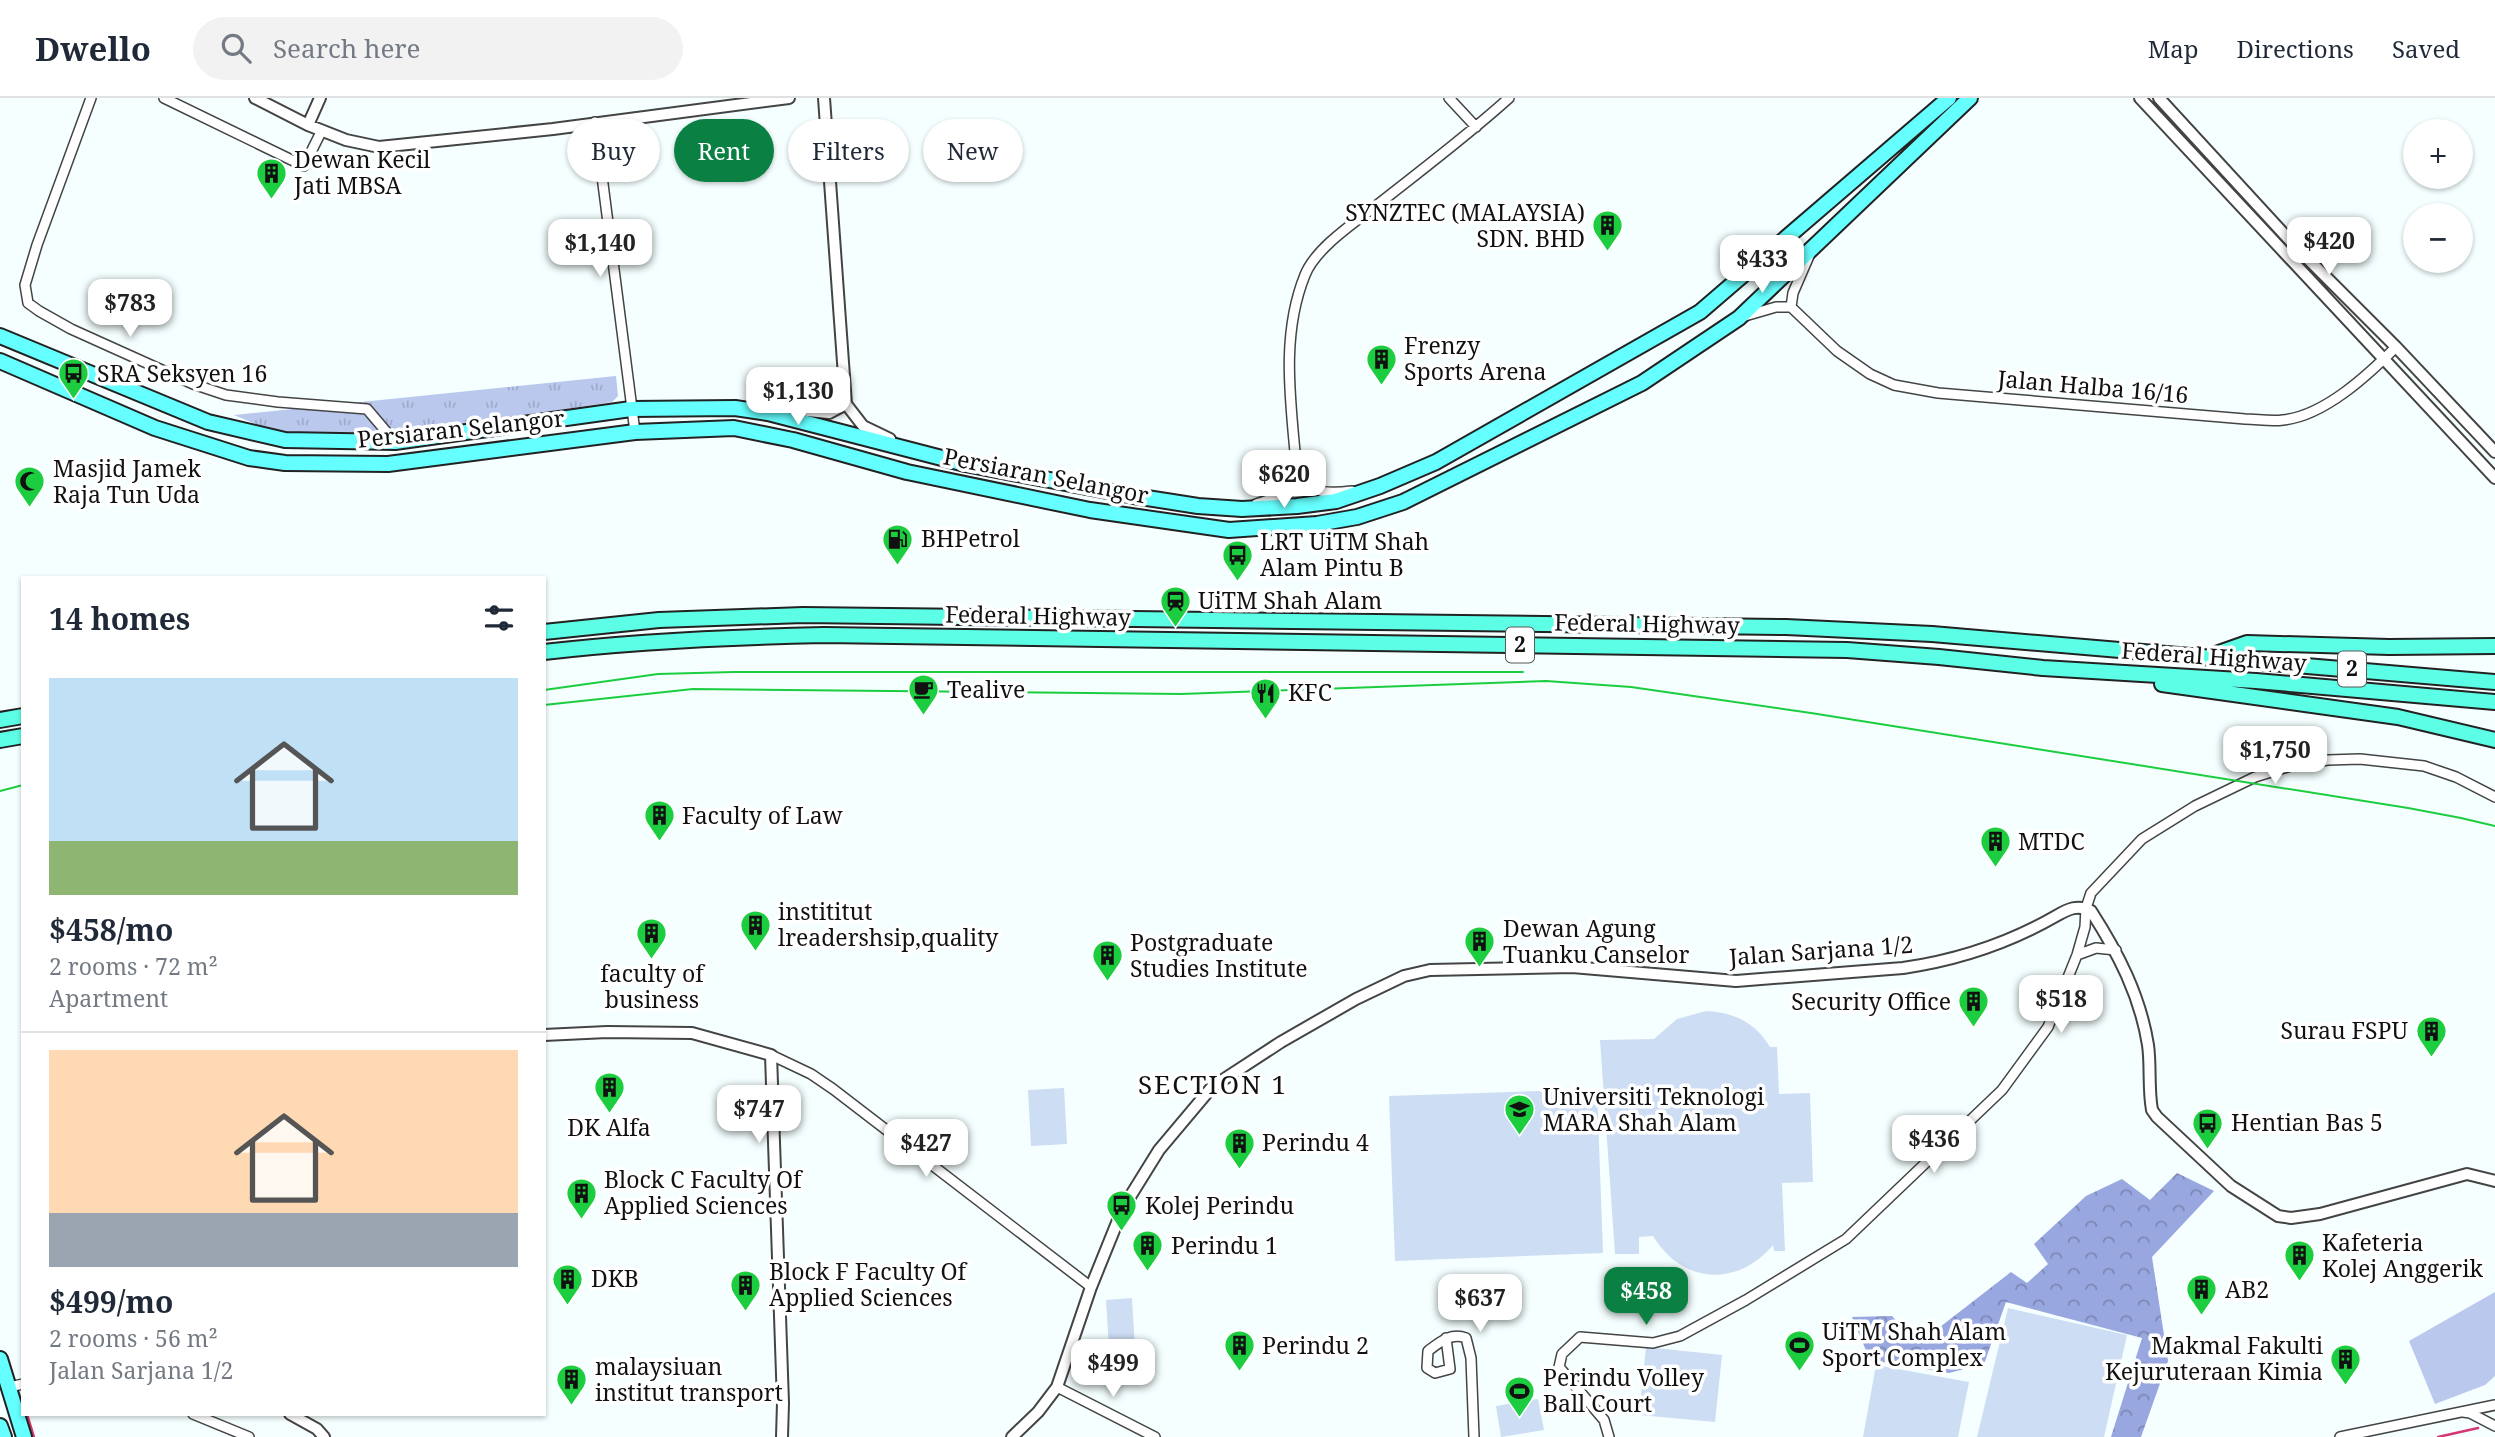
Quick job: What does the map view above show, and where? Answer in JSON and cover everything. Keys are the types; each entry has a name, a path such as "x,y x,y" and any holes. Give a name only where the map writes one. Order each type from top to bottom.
{"highway":[{"name":"Federal Highway","path":"546,632 659,620 803,615 1758,626 1932,634 2495,682"},
{"name":"Federal Highway","path":"546,652 701,638 824,635 1835,650 2043,668 2256,681 2495,702"},
{"path":"2208,656 2247,643 2389,647 2495,646"},
{"path":"2043,668 2398,717 2495,740"},
{"path":"0,720 21,716"},
{"path":"0,740 21,736"}],"main road":[{"name":"Persiaran Selangor","path":"0,336 208,422 285,440 395,442 631,409 735,408 768,413 922,453 1119,494 1198,506 1242,509 1297,506 1336,501 1436,462 1700,312 1949,98"},
{"name":"Persiaran Selangor","path":"0,361 155,428 249,458 285,463 388,464 635,432 722,428 760,432 907,472 1090,510 1200,528 1269,529 1317,524 1357,517 1403,502 1642,383 1740,318 1970,98"},
{"path":"0,1359 16,1386 24,1437"},
{"path":"0,1426 4,1437"}],"street":[{"path":"91,98 37,244 25,285 28,303 71,329 193,384 226,394 278,402 367,409 395,442"},
{"path":"164,98 304,166 322,130"},
{"path":"255,98 308,125 368,146 391,147 567,126"},
{"path":"308,125 320,98"},
{"path":"620,119 789,98"},
{"path":"824,98 846,404 863,426 922,453"},
{"path":"1449,98 1476,127"},
{"path":"1242,509 1279,496 1291,488 1297,475 1289,347 1292,318 1306,272 1337,237 1509,98"},
{"path":"2140,98 2495,478"},
{"path":"2159,98 2294,245 2396,346 2495,452"},
{"path":"603,182 635,432"},
{"path":"1740,318 1760,310 1791,307 1799,277 1812,250"},
{"name":"Jalan Halba 16/16","path":"1791,307 1837,351 1870,374 1895,385 1938,393 2284,420 2324,405 2346,391 2396,346"},
{"path":"735,408 769,407 829,414 846,404"},
{"path":"1297,475 1311,489 1324,493 1380,486"},
{"path":"1609,1437 1604,1420 1559,1367 1562,1354 1580,1337 1653,1343 1680,1336 1746,1300 1846,1239 2002,1090 2048,1027 2077,956 2091,893 2142,839 2195,806 2255,777 2294,765 2328,760 2360,759 2424,766 2456,777 2495,797"},
{"name":"Jalan Sarjana 1/2","path":"1012,1437 1038,1412 1056,1387 1091,1287 1123,1209 1159,1150 1212,1087 1356,999 1404,976 1430,970 1572,967 1736,981 1903,968 1978,951 2034,929 2070,908 2086,908"},
{"path":"2086,908 2091,911 2126,969 2148,1045 2152,1110 2231,1186 2278,1216 2291,1218 2344,1208 2467,1174 2495,1181"},
{"path":"2077,956 2096,948 2116,950"},
{"path":"546,1035 607,1032 692,1033 771,1055 811,1074 833,1089 1091,1287"},
{"path":"771,1055 782,1437"},
{"path":"1446,1338 1461,1336 1466,1338 1469,1346 1474,1437"},
{"path":"1056,1387 1155,1437"},
{"path":"2340,1437 2495,1405"},
{"path":"2458,1412 2470,1413 2495,1426"},
{"path":"197,1416 249,1437"},
{"path":"294,1416 317,1429 324,1437"}],"green space":[{"path":"616,376 618,396 612,402 385,437 286,437 234,415"},
{"path":"2177,1173 2214,1191 2152,1257 2168,1361 2141,1437 2111,1437 2142,1338 2006,1302 1984,1364 1949,1373 1870,1360 1852,1317 1892,1316 1918,1344 2011,1272 2027,1283 2048,1264 2034,1244 2086,1196 2122,1179 2150,1200"},
{"path":"2495,1292 2495,1376 2485,1385 2435,1404 2409,1341"}],"shaded area":[{"path":"1706,1011 1743,1020 1758,1031 1770,1047 1777,1047 1779,1094 1810,1093 1813,1182 1782,1183 1785,1251 1774,1251 1773,1245 1759,1259 1743,1268 1727,1274 1710,1275 1679,1264 1653,1236 1639,1237 1639,1254 1615,1254 1600,1040 1654,1039 1677,1019"},
{"path":"1064,1088 1067,1144 1031,1146 1028,1090"},
{"path":"1597,1089 1603,1253 1395,1261 1389,1096"},
{"path":"1132,1298 1135,1348 1109,1349 1106,1300"},
{"path":"2008,1308 2127,1335 2104,1437 1977,1437"},
{"path":"1646,1347 1722,1355 1715,1422 1639,1415"},
{"path":"1876,1365 1969,1382 1958,1437 1863,1437"},
{"name":"Perindu Volley Ball Court","path":"1538,1399 1544,1430 1501,1437 1496,1406"}],"waterway":[{"path":"28,1416 34,1437"},
{"path":"2438,1437 2478,1428"}],"tram line":[{"path":"546,690 658,674 734,672 1523,672"},
{"path":"546,705 693,689 1181,694 1546,681 1631,687 1811,713 2408,808 2495,826"},
{"path":"0,791 21,786"}],"place":[{"name":"Dewan Kecil Jati MBSA","path":"271,200"},
{"name":"SYNZTEC (MALAYSIA) SDN. BHD","path":"1608,253"},
{"name":"Frenzy Sports Arena","path":"1381,386"},
{"name":"SRA Seksyen 16","path":"74,401"},
{"name":"Masjid Jamek Raja Tun Uda","path":"30,509"},
{"name":"BHPetrol","path":"898,566"},
{"name":"LRT UiTM Shah Alam Pintu B","path":"1237,582"},
{"name":"UiTM Shah Alam","path":"1175,628"},
{"name":"Tealive","path":"924,717"},
{"name":"KFC","path":"1265,720"},
{"name":"Faculty of Law","path":"659,843"},
{"name":"MTDC","path":"1995,869"},
{"name":"instititut lreadershsip,quality","path":"755,952"},
{"name":"faculty of business","path":"652,960"},
{"name":"Dewan Agung Tuanku Canselor","path":"1480,969"},
{"name":"Postgraduate Studies Institute","path":"1107,983"},
{"name":"Security Office","path":"1974,1029"},
{"name":"Surau FSPU","path":"2431,1058"},
{"name":"DK Alfa","path":"609,1114"},
{"name":"Universiti Teknologi MARA Shah Alam","path":"1520,1137"},
{"name":"Hentian Bas 5","path":"2208,1150"},
{"name":"Perindu 4","path":"1239,1170"},
{"name":"Block C Faculty Of Applied Sciences","path":"581,1220"},
{"name":"Kolej Perindu","path":"1122,1233"},
{"name":"Perindu 1","path":"1148,1273"},
{"name":"Kafeteria Kolej Anggerik","path":"2299,1283"},
{"name":"DKB","path":"568,1306"},
{"name":"Block F Faculty Of Applied Sciences","path":"746,1312"},
{"name":"AB2","path":"2202,1317"},
{"name":"UiTM Shah Alam Sport Complex","path":"1799,1372"},
{"name":"Perindu 2","path":"1239,1373"},
{"name":"Makmal Fakulti Kejuruteraan Kimia","path":"2346,1386"},
{"name":"malaysiuan institut transport","path":"572,1407"},
{"name":"Perindu Volley Ball Court","path":"1520,1418"}],"district":[{"name":"SECTION 1","path":"1213,1085"}]}
